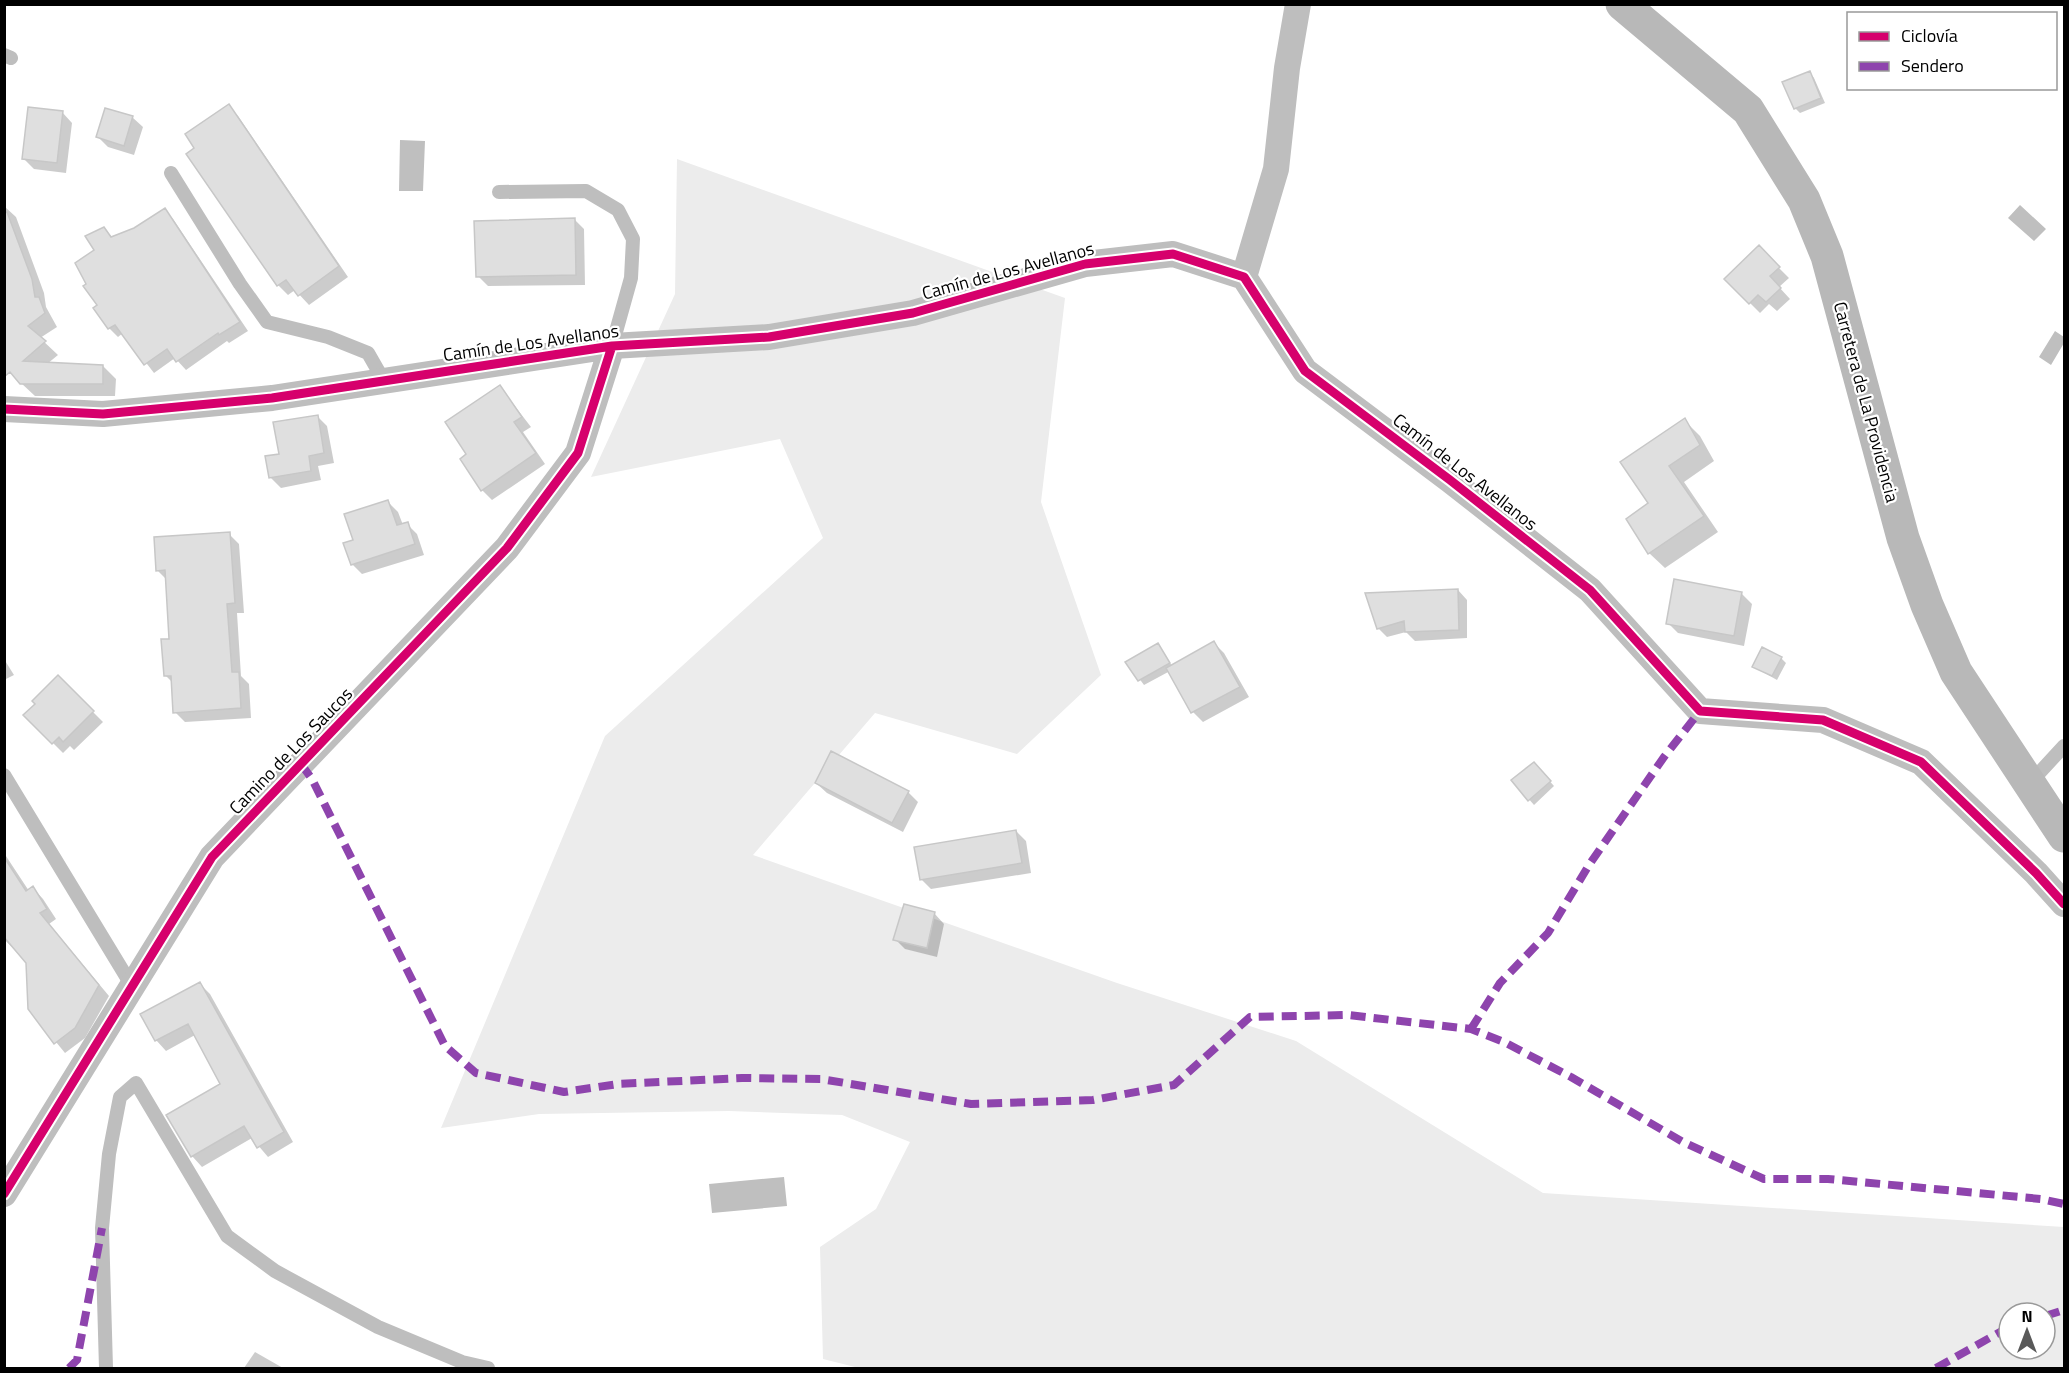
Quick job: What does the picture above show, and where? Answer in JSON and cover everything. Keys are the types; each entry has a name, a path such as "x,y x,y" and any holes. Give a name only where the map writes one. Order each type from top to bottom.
{"street":[{"path":"1244,277 1276,169 1287,68 1298,4"},
{"name":"Carretera de La Providencia","path":"1622,4 1748,110 1804,200 1827,256 1903,538 1927,605 1956,672 2064,836"},
{"name":"Camín de Los Avellanos","path":"4,409 103,414 272,398 612,346 780,336 913,313 1085,264 1173,254 1244,277 1305,371 1450,480 1590,590 1700,711 1823,720 1921,762 2036,873 2064,904"},
{"name":"Camino de Los Saucos","path":"4,1194 212,857 507,548 578,453 612,346"}],"lane":[{"path":"171,173 240,284 267,322 328,337 368,354 384,381"},
{"path":"499,192 586,190 618,210 633,239 631,278 612,346"},
{"path":"2029,784 2064,746"},
{"path":"4,775 132,986"},
{"path":"106,1368 102,1228 109,1154 120,1097 136,1083 227,1236 274,1271 378,1327 462,1362 488,1368"}],"shaded area":[{"path":"400,140 425,141 423,191 399,191"},
{"path":"677,159 1065,298 1041,502 1101,675 1017,754 875,713 753,855 1117,983 1296,1041 1543,1193 2064,1227 2064,1368 859,1368 823,1359 820,1247 876,1209 910,1142 842,1115 729,1111 539,1114 441,1128 605,736 823,538 780,439 591,477 675,294"},
{"path":"2020,205 2046,229 2034,241 2008,218"},
{"path":"2055,331 2064,337 2064,343 2051,365 2039,357"},
{"path":"784,1177 787,1206 712,1213 709,1184"}],"building":[{"path":"1810,71 1821,98 1794,109 1782,82"},
{"path":"229,104 339,266 298,296 286,280 277,286 186,154 194,148 185,134"},
{"path":"28,107 63,111 57,163 22,159"},
{"path":"105,108 133,116 124,146 96,137"},
{"path":"165,208 240,322 219,335 218,333 176,362 167,349 144,365 115,325 108,329 93,308 97,305 83,286 86,284 75,263 94,250 85,236 104,227 111,237 134,228"},
{"path":"7,212 32,279 35,297 39,297 45,313 28,326 46,341 23,361 103,365 103,384 20,384 10,372 4,377 4,213"},
{"path":"575,218 576,275 476,277 474,221"},
{"path":"1759,245 1780,267 1770,276 1781,288 1766,302 1758,295 1749,304 1724,279"},
{"path":"500,385 522,417 514,422 536,453 481,491 460,459 466,454 445,422"},
{"path":"318,415 324,453 309,456 311,471 269,478 265,456 279,454 273,422"},
{"path":"1685,418 1700,445 1669,466 1704,516 1648,554 1626,519 1648,503 1620,462"},
{"path":"388,500 397,525 408,522 415,544 351,565 343,543 353,540 344,514"},
{"path":"230,532 235,603 227,604 232,672 239,672 241,708 173,713 171,676 164,676 161,639 169,639 165,570 156,571 154,537"},
{"path":"1674,579 1742,592 1734,636 1666,624"},
{"path":"1458,589 1459,630 1405,632 1404,621 1377,629 1365,593"},
{"path":"1214,641 1240,687 1191,713 1166,668"},
{"path":"1158,643 1170,663 1138,681 1125,662"},
{"path":"1762,647 1782,657 1772,676 1752,667"},
{"path":"58,675 94,711 63,742 59,737 52,744 23,715 35,704 32,701"},
{"path":"831,751 909,791 892,823 815,783"},
{"path":"1534,762 1551,781 1528,801 1511,780"},
{"path":"1016,830 1022,863 920,880 914,847"},
{"path":"4,857 26,891 33,886 47,909 40,913 99,985 75,1028 54,1044 28,1009 26,963 4,937"},
{"path":"904,904 935,912 927,948 893,940"},
{"path":"200,982 284,1132 257,1148 244,1126 191,1157 166,1115 220,1084 188,1024 155,1041 140,1014"}],"marked path":[{"path":"1471,1029 1500,983 1548,933 1589,865 1664,757 1700,711"},
{"path":"301,764 312,779 445,1046 476,1073 564,1092 618,1084 742,1078 821,1079 971,1104 1093,1100 1174,1085 1250,1017 1348,1015 1471,1029 1504,1042 1571,1077 1683,1142 1764,1179 1828,1179 2041,1199 2064,1204"},
{"path":"69,1368 77,1360 102,1228"},
{"path":"2057,1312 2064,1310"},
{"path":"1936,1368 1997,1334"}],"cycle path":[{"path":"4,409 103,414 272,398 612,346 769,337 913,313 1085,264 1173,254 1244,277 1305,371 1450,480 1590,590 1700,711 1823,720 1921,762 2036,873 2064,904"},
{"path":"4,1194 212,857 507,548 578,453 612,346"}]}
